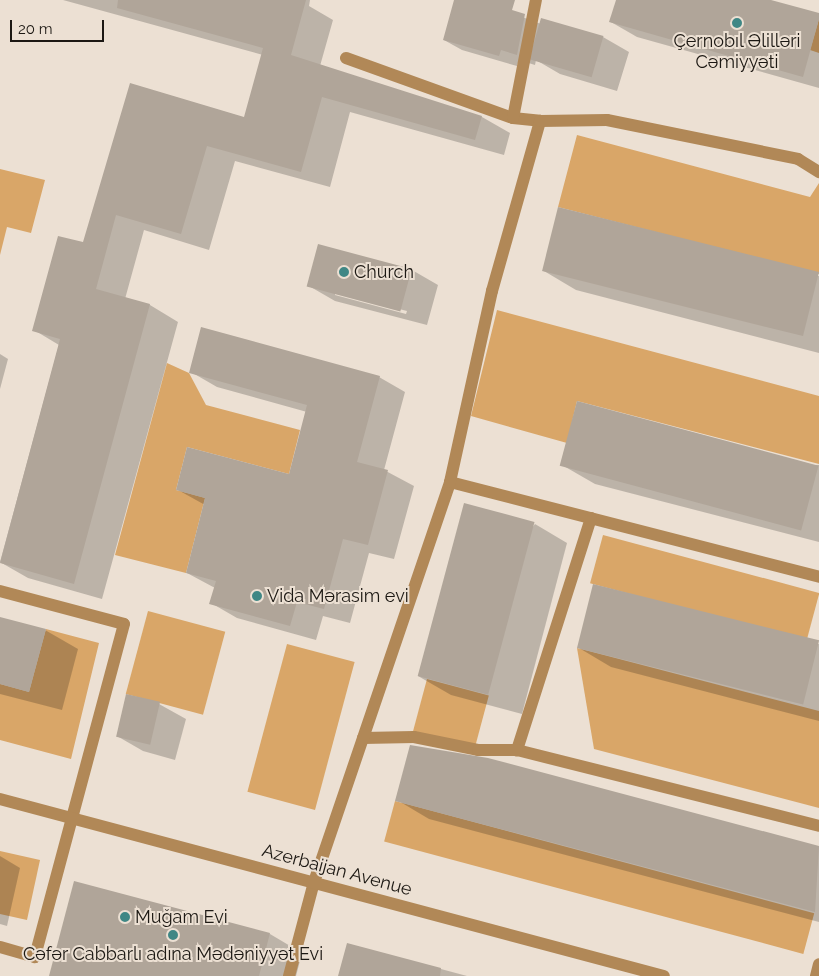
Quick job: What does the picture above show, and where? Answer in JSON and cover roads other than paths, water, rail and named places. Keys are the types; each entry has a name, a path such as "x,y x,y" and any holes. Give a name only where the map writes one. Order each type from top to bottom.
{"street":[{"path":"513,118 536,0"},
{"path":"346,58 513,118 540,121 607,120 798,158 819,172"},
{"path":"289,976 314,882 450,482 492,291 540,121"},
{"path":"450,482 819,577"},
{"path":"517,750 591,518"},
{"path":"0,591 124,624 35,957 0,948"},
{"path":"363,738 414,737 478,750 517,750 819,826"},
{"name":"Azerbaijan Avenue","path":"0,799 664,976"},
{"path":"816,976 819,964"}],"place":[{"name":"Çernobıl Əlilləri Cəmiyyəti","path":"737,23"},
{"name":"Church","path":"344,272"},
{"name":"Vida Mərasim evi","path":"257,596"},
{"name":"Muğam Evi","path":"125,917"},
{"name":"Cəfər Cabbarlı adına Mədəniyyət Evi","path":"173,935"}]}
